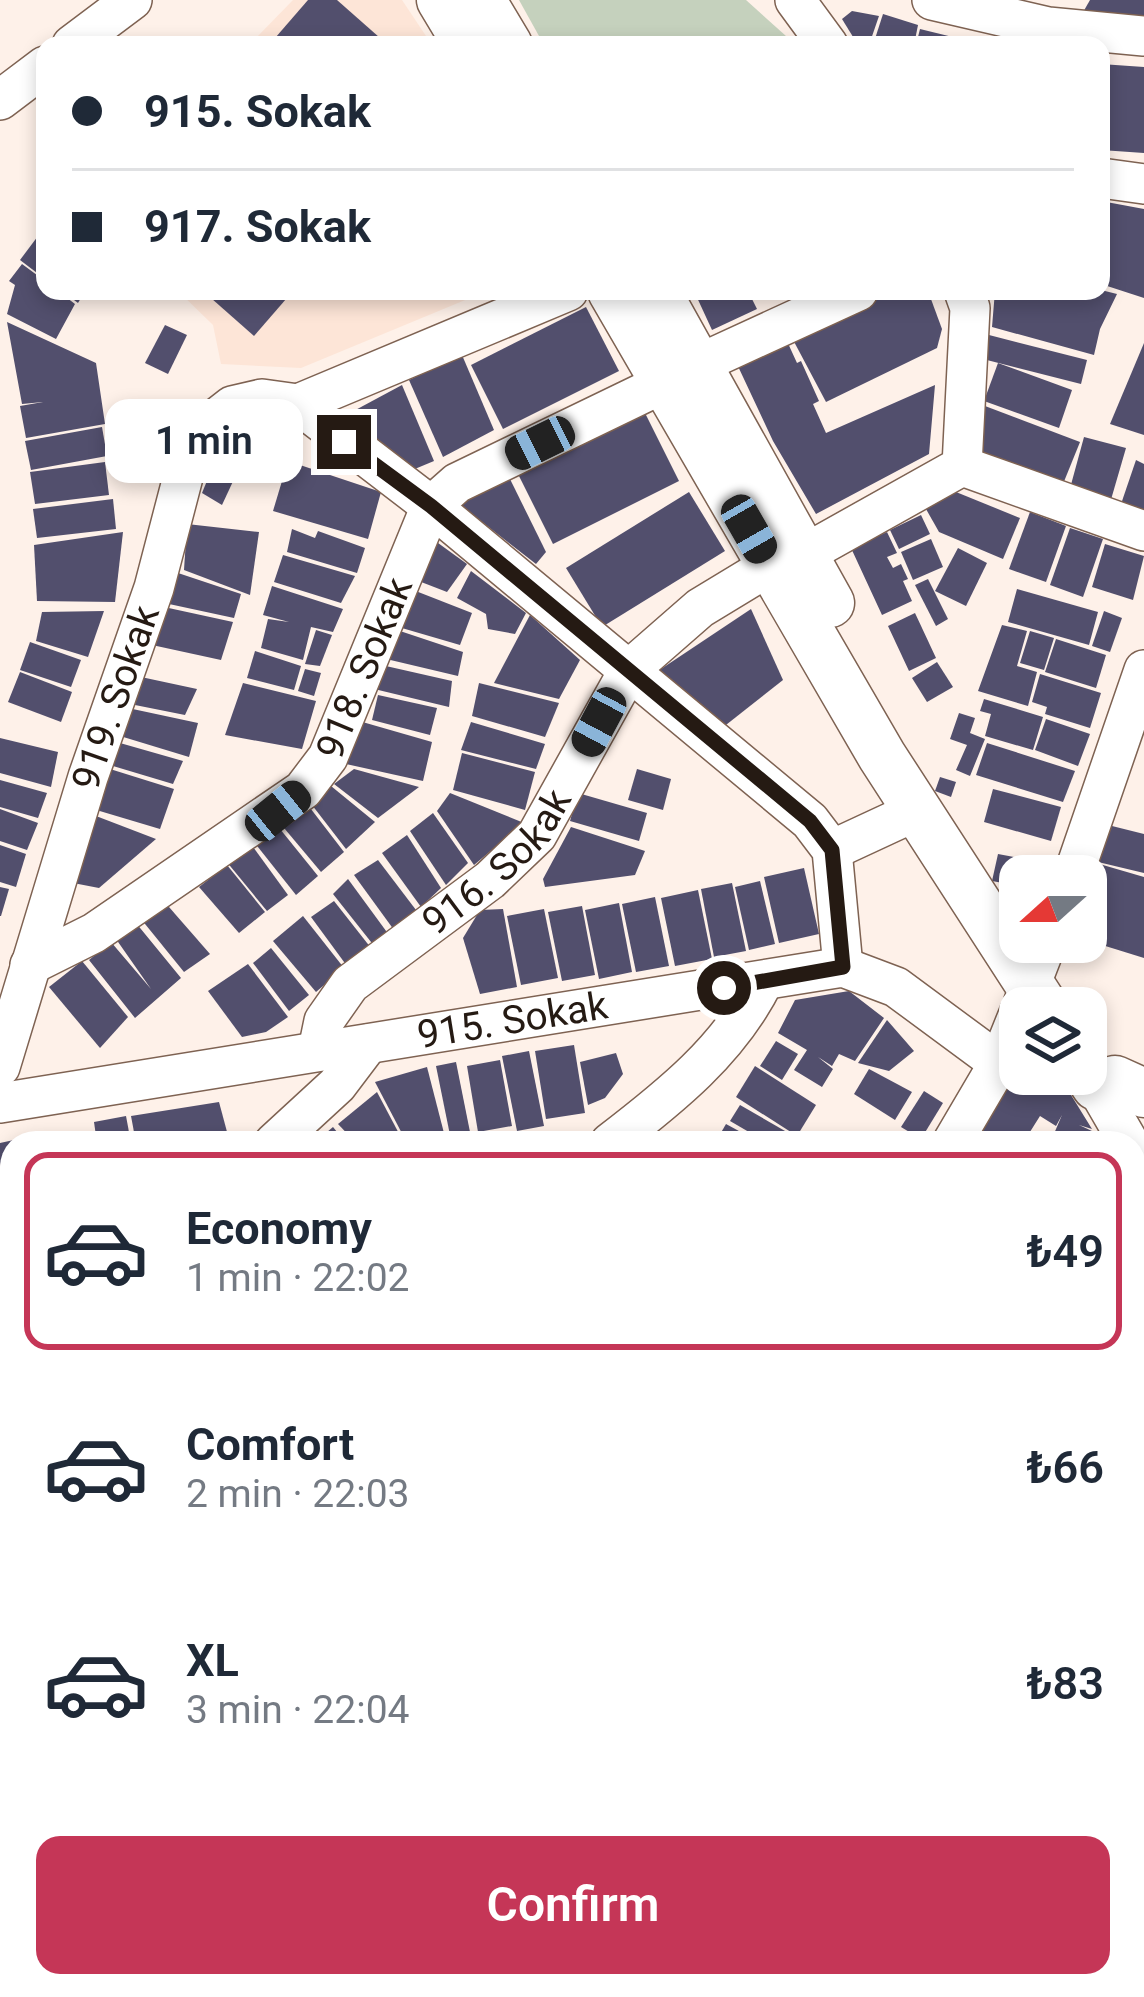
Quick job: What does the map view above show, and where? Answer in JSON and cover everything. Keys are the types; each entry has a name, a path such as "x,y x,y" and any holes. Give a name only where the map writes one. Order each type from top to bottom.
{"street":[{"path":"85,36 132,0"},
{"path":"441,0 462,36"},
{"path":"481,0 503,36"},
{"path":"795,0 821,36"},
{"path":"932,0 1055,14 1144,37"},
{"path":"0,100 36,73"},
{"path":"1110,179 1144,184"},
{"path":"546,300 298,404 431,506 810,821 832,850 843,967 896,987 999,1063 959,1131"},
{"path":"620,300 682,374 787,560 916,811 1030,987"},
{"path":"659,300 682,374"},
{"path":"431,506 457,483 839,300"},
{"path":"967,300 962,466 1144,531"},
{"name":"919. Sokak","path":"0,1067 154,588 189,454 209,424 232,406 262,399 298,404"},
{"name":"916. Sokak","path":"318,1050 324,1021 350,984 490,880 536,835 629,670 700,608 962,466"},
{"name":"918. Sokak","path":"30,965 94,933 303,790 328,757 431,506"},
{"path":"1081,855 1137,715 1144,670"},
{"path":"832,850 916,811"},
{"name":"915. Sokak","path":"0,1103 843,967"},
{"path":"626,1131 658,1107 725,1041 746,1016 763,982"},
{"path":"287,1131 337,1085 368,1045"},
{"path":"1107,1080 1144,1093"},
{"path":"1100,1095 1120,1131"}],"shaded area":[{"path":"293,0 402,0 426,36 258,36"},
{"path":"187,300 465,300 301,368 221,364 213,325"}],"green space":[{"path":"519,0 746,0 786,36 539,36"}],"building":[{"path":"308,0 337,0 378,36 277,36"},
{"path":"1090,0 1144,0 1144,22 1078,21"},
{"path":"852,11 879,16 872,36 852,36 842,19"},
{"path":"883,14 918,25 916,36 876,36"},
{"path":"920,29 948,36 918,36"},
{"path":"1110,65 1144,67 1144,153 1110,151"},
{"path":"1110,203 1144,209 1144,298 1110,287"},
{"path":"36,239 36,272 20,260"},
{"path":"22,264 36,274 36,300 75,304 56,339 7,314 15,285 9,281"},
{"path":"1110,292 1117,294 1094,355 992,327 994,300 1110,300"},
{"path":"213,300 285,300 254,336"},
{"path":"698,300 752,300 757,309 712,330"},
{"path":"864,300 931,300 942,329 937,348 826,402 791,336"},
{"path":"586,307 619,371 503,429 471,365"},
{"path":"7,322 96,363 105,424 26,438 20,406 43,402 22,404"},
{"path":"165,325 187,335 168,374 145,363"},
{"path":"989,335 1087,360 1081,384 983,359"},
{"path":"786,339 819,401 813,404 826,433 935,385 929,454 816,514 773,441 736,362"},
{"path":"1144,343 1144,435 1110,424"},
{"path":"462,355 494,430 443,457 409,380"},
{"path":"998,363 1072,390 1059,428 984,401"},
{"path":"402,385 434,461 410,471 348,414"},
{"path":"985,406 1080,442 1063,484 971,456"},
{"path":"643,409 679,481 553,544 517,472"},
{"path":"102,427 107,456 31,470 25,441"},
{"path":"1084,437 1126,448 1110,503 1069,492"},
{"path":"218,454 242,462 222,505 202,493"},
{"path":"1136,460 1144,464 1144,515 1120,507"},
{"path":"288,461 381,492 368,539 273,511"},
{"path":"105,462 109,495 35,504 30,472"},
{"path":"509,477 546,552 536,564 459,504"},
{"path":"689,492 725,551 602,627 566,568"},
{"path":"956,492 1020,518 1003,559 939,532 926,509"},
{"path":"113,499 116,529 37,538 33,509"},
{"path":"1030,512 1066,526 1046,582 1009,569"},
{"path":"921,515 930,534 899,549 890,530"},
{"path":"187,524 259,532 250,595 184,570"},
{"path":"1070,528 1103,539 1083,597 1050,585"},
{"path":"292,529 315,538 318,531 365,548 357,573 287,552"},
{"path":"123,532 115,602 37,601 34,545"},
{"path":"887,532 897,553 887,557 893,568 901,564 912,601 882,615 851,548"},
{"path":"427,535 467,564 447,592 416,580"},
{"path":"931,539 943,567 913,580 901,552"},
{"path":"1105,544 1144,556 1133,600 1092,587"},
{"path":"958,548 987,563 966,606 935,591"},
{"path":"283,555 355,576 341,603 274,582"},
{"path":"471,571 526,613 515,634 488,629 486,614 457,598"},
{"path":"175,572 241,594 234,618 169,604"},
{"path":"928,579 948,619 936,626 915,585"},
{"path":"272,586 343,609 333,632 311,627 303,660 261,648 268,619 289,622 263,615"},
{"path":"408,588 472,613 460,645 395,626"},
{"path":"1017,589 1098,612 1089,645 1008,622"},
{"path":"164,607 233,622 221,660 152,645"},
{"path":"751,609 783,680 717,732 658,671"},
{"path":"104,611 88,657 36,641 42,612"},
{"path":"1104,611 1122,618 1110,652 1092,646"},
{"path":"915,613 936,658 909,671 888,626"},
{"path":"530,615 580,660 559,699 494,683"},
{"path":"1002,625 1027,631 1017,666 1037,672 1028,706 978,691"},
{"path":"388,627 463,652 458,676 382,658"},
{"path":"316,630 332,635 320,666 305,664"},
{"path":"1030,631 1054,638 1044,670 1020,663"},
{"path":"1056,639 1106,655 1096,688 1045,672"},
{"path":"30,642 81,660 71,687 20,670"},
{"path":"255,651 301,666 294,690 247,678"},
{"path":"937,662 953,687 927,702 912,678"},
{"path":"377,664 452,681 449,707 370,688"},
{"path":"305,669 321,673 314,696 298,691"},
{"path":"20,672 72,692 61,722 8,702"},
{"path":"1040,674 1101,693 1090,728 1045,714 1047,707 1032,702"},
{"path":"141,677 197,689 185,715 135,705"},
{"path":"243,683 316,701 302,749 225,735"},
{"path":"479,683 559,703 545,737 472,716"},
{"path":"378,695 437,708 430,735 372,720"},
{"path":"984,699 1043,717 1033,750 985,736 991,714 980,711"},
{"path":"128,708 198,723 189,757 120,736"},
{"path":"959,713 975,718 970,733 985,739 970,776 956,770 967,745 950,739"},
{"path":"1046,719 1090,734 1078,766 1035,750"},
{"path":"359,721 432,742 423,781 346,764"},
{"path":"471,722 545,744 536,769 461,750"},
{"path":"0,738 58,752 51,787 0,773"},
{"path":"120,743 183,761 173,784 113,766"},
{"path":"987,743 1075,771 1063,802 976,775"},
{"path":"462,753 535,772 525,810 453,790"},
{"path":"110,769 174,789 160,829 93,809"},
{"path":"354,769 419,787 378,818 334,784"},
{"path":"637,769 671,779 663,810 628,800"},
{"path":"940,777 956,782 951,797 935,791"},
{"path":"0,780 47,793 38,818 0,807"},
{"path":"331,786 375,822 346,849 312,805"},
{"path":"993,789 1061,807 1051,841 984,822"},
{"path":"450,793 524,823 474,865 437,811"},
{"path":"578,793 647,813 639,841 570,821"},
{"path":"304,800 344,852 321,872 279,822"},
{"path":"0,809 38,823 27,850 0,841"},
{"path":"433,813 468,863 446,885 410,831"},
{"path":"96,816 156,839 99,888 68,882"},
{"path":"276,824 318,876 296,895 254,842"},
{"path":"1108,825 1144,834 1144,873 1107,864 1107,855 1100,855"},
{"path":"571,827 645,851 635,875 545,887 543,879"},
{"path":"407,835 441,888 421,907 382,853"},
{"path":"251,844 288,895 267,911 226,861"},
{"path":"0,845 26,854 16,887 0,882"},
{"path":"998,854 1003,855 999,855 999,882 992,881"},
{"path":"378,860 416,910 394,930 354,875"},
{"path":"227,865 265,912 239,933 199,887"},
{"path":"1107,866 1144,877 1144,958 1107,947"},
{"path":"804,868 819,934 779,943 764,877"},
{"path":"348,879 389,935 375,947 333,894"},
{"path":"760,881 775,944 749,950 735,887"},
{"path":"732,883 746,951 714,957 701,889"},
{"path":"0,887 9,889 1,916 0,916"},
{"path":"698,890 712,959 675,966 661,898"},
{"path":"655,897 669,966 636,972 622,904"},
{"path":"162,899 210,954 184,972 141,919"},
{"path":"334,901 371,948 347,966 311,917"},
{"path":"619,903 632,972 599,979 585,910"},
{"path":"582,906 595,975 562,981 548,912"},
{"path":"503,909 517,987 480,994 463,938 480,910"},
{"path":"544,909 558,978 521,985 507,916"},
{"path":"303,916 344,968 316,992 273,941"},
{"path":"136,923 181,978 135,1018 89,960 111,942 151,989 116,939"},
{"path":"271,948 309,995 289,1011 253,963"},
{"path":"82,961 128,1017 100,1048 49,987"},
{"path":"248,964 288,1017 266,1032 242,1037 208,991"},
{"path":"849,991 884,1018 855,1061 839,1054 832,1066 818,1057 833,1069 822,1087 794,1070 807,1050 778,1033 795,1000"},
{"path":"887,1020 914,1051 889,1071 858,1063"},
{"path":"776,1041 798,1054 782,1080 760,1066"},
{"path":"574,1045 585,1113 546,1119 535,1051"},
{"path":"529,1051 544,1126 517,1131 502,1056"},
{"path":"616,1053 623,1074 605,1098 588,1105 580,1062"},
{"path":"500,1060 512,1126 478,1131 467,1066"},
{"path":"456,1062 470,1131 449,1131 436,1066"},
{"path":"755,1066 816,1105 800,1131 789,1131 736,1097"},
{"path":"427,1067 443,1131 401,1131 375,1082"},
{"path":"869,1069 912,1092 895,1120 854,1094"},
{"path":"999,1090 999,1095 1071,1095 1092,1129 1079,1125 1092,1131 1055,1131 1062,1115 1056,1126 1040,1116 1031,1131 973,1131"},
{"path":"924,1091 943,1103 926,1131 901,1127"},
{"path":"377,1092 398,1131 345,1131 338,1124"},
{"path":"219,1102 227,1131 134,1131 131,1116"},
{"path":"740,1105 785,1131 747,1131 730,1121"},
{"path":"126,1116 129,1131 95,1131 94,1122"}],"route":[{"path":"344,442 431,506 810,821 832,850 843,967 724,988"}]}
